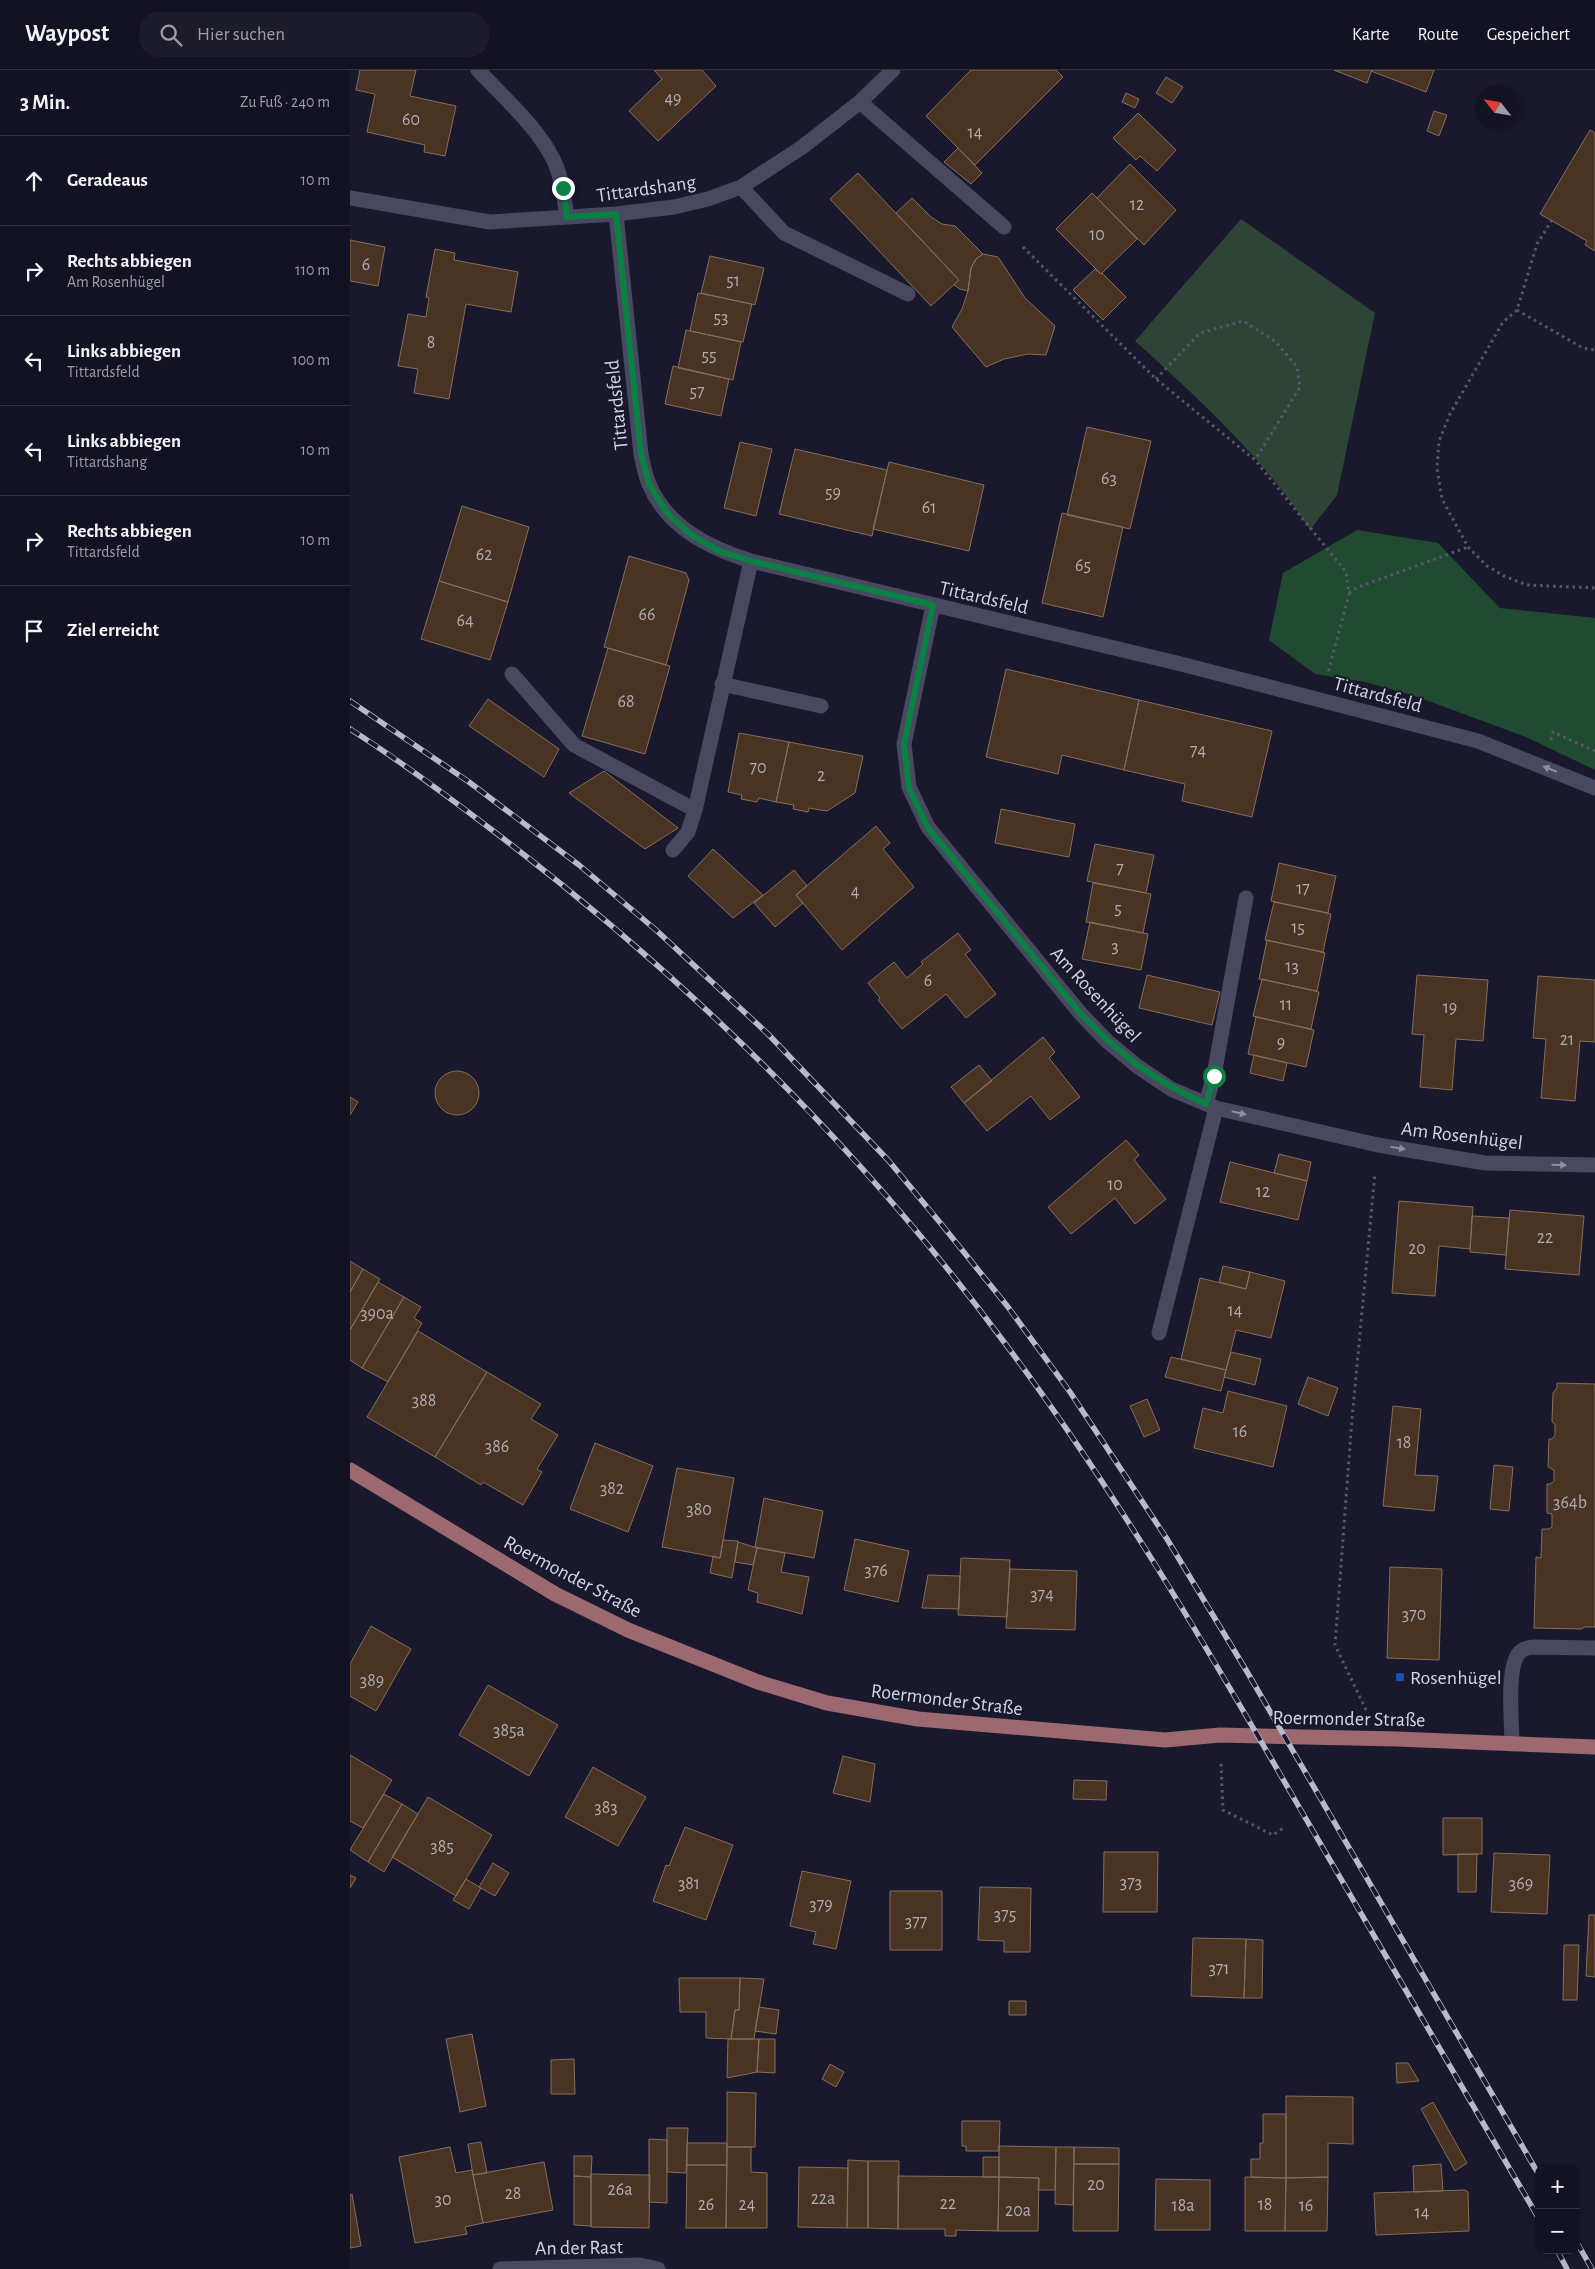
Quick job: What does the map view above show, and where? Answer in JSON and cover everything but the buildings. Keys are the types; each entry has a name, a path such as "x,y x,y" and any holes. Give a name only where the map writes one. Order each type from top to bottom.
{"main road":[{"name":"Roermonder Straße","path":"350,1470 555,1594 628,1630 758,1682 827,1703 918,1719 1165,1740 1220,1735 1595,1747"}],"street":[{"path":"478,70 543,141 555,162 563,188 567,217"},
{"name":"Tittardshang","path":"350,198 490,222 616,214 674,207 708,199 741,187 801,148 860,102 893,70"},
{"path":"860,102 1004,227"},
{"path":"741,187 784,233 908,294"},
{"name":"Tittardsfeld","path":"616,214 641,454 649,484 667,513 690,534 719,551 751,561 1321,699 1478,741 1595,788"},
{"path":"673,850 688,832 694,810 751,561"},
{"name":"Am Rosenhügel","path":"933,605 904,744 909,788 928,828 1080,1013 1107,1041 1137,1066 1171,1089 1211,1106 1378,1145 1485,1163 1595,1166"},
{"path":"512,674 574,745 694,810"},
{"path":"722,684 821,706"},
{"path":"1159,1333 1211,1106 1214,1076 1246,898"},
{"path":"1512,1744 1512,1676 1518,1654 1523,1649 1533,1647 1595,1648"},
{"name":"An der Rast","path":"500,2269 640,2265 658,2269"}],"path":[{"path":"1552,220 1538,244 1517,310 1503,322 1450,414 1439,441 1437,468 1442,499 1468,547 1487,566 1504,576 1527,585 1595,588"},
{"path":"1004,227 1156,379 1255,460 1346,572 1349,594 1321,699"},
{"path":"1517,310 1583,348 1595,351"},
{"path":"1156,379 1200,333 1243,321 1275,341 1296,368 1300,387 1255,460"},
{"path":"1349,594 1356,588 1468,547"},
{"path":"1361,1700 1335,1646 1352,1419 1378,1145"},
{"path":"1223,1790 1223,1810 1273,1835 1285,1827"}],"green space":[{"path":"1241,219 1375,313 1337,495 1310,530 1272,478 1229,430 1135,341"},
{"path":"1357,530 1438,543 1500,608 1595,618 1595,770 1526,737 1415,696 1365,682 1315,674 1269,640 1283,573"}],"railway":[{"path":"350,701 469,782 579,865 656,930 768,1034 888,1160 942,1225 1008,1307 1070,1392 1167,1539 1246,1670 1535,2168"},
{"path":"350,729 440,791 564,886 701,1005 830,1133 949,1270 1044,1397 1157,1567 1227,1683 1535,2212"},
{"path":"1580,2248 1592,2269"},
{"path":"1559,2254 1567,2269"}],"place":[{"name":"Rosenhügel","path":"1400,1677"}],"route":[{"path":"563,188 567,217 616,214 641,454 649,484 667,513 690,534 719,551 751,561 933,605 904,744 909,788 928,828 1080,1013 1107,1041 1137,1066 1171,1089 1206,1104 1214,1076"}]}
